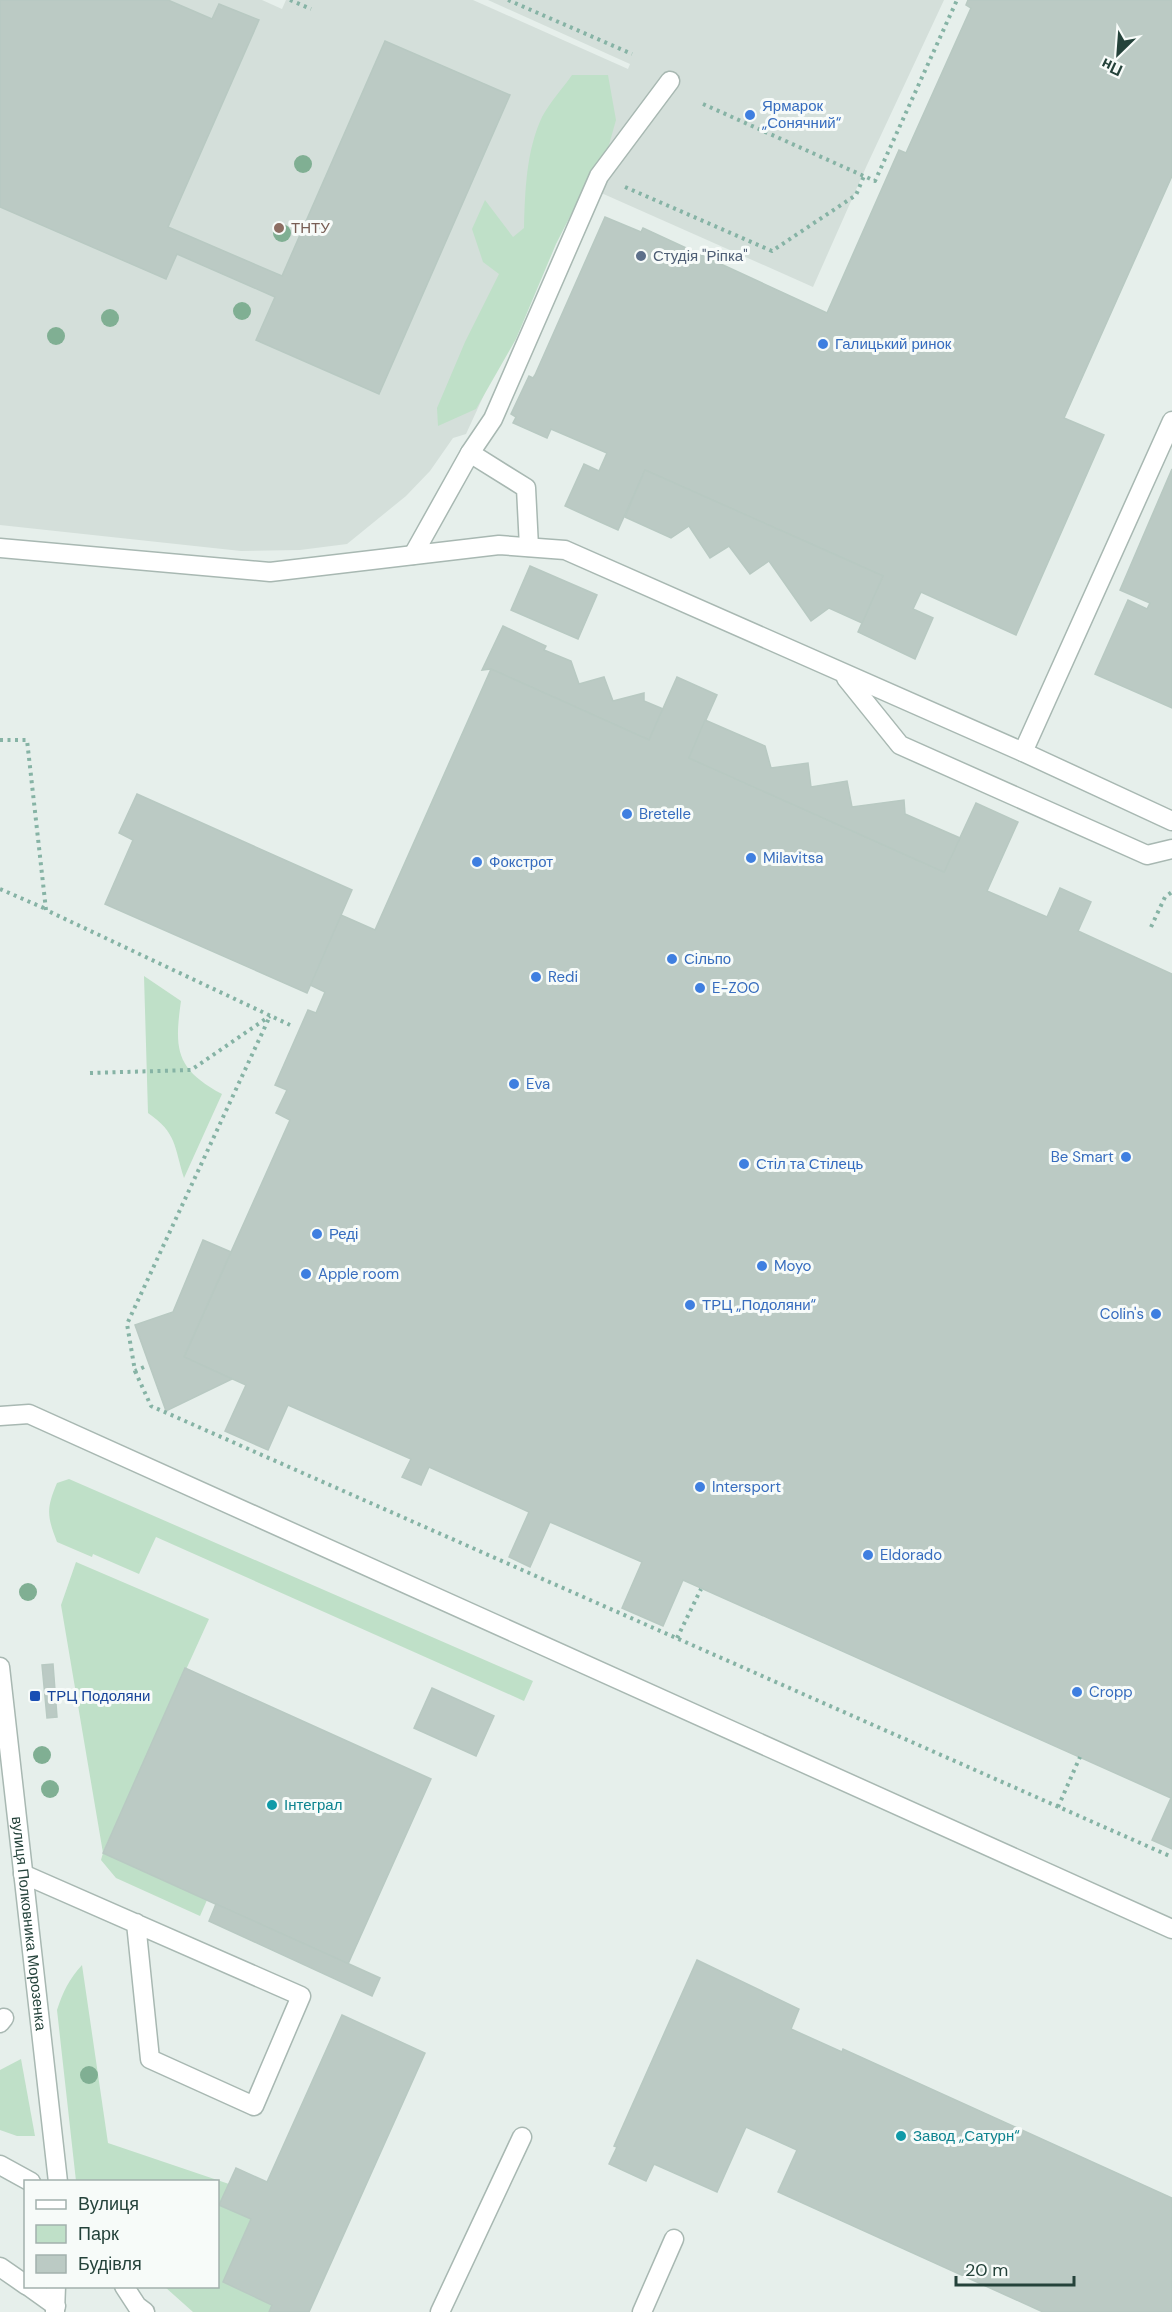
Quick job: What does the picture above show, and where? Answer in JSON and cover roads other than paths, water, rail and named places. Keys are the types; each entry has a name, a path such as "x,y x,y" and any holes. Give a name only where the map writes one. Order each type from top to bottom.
{"street":[{"path":"413,555 470,453 493,419 599,176 670,81"},
{"path":"1023,752 1172,421"},
{"path":"470,453 526,488 529,547"},
{"path":"0,548 270,572 499,544 565,550 1023,752 1172,821"},
{"path":"843,674 900,744 1147,855 1172,849"},
{"path":"0,1416 29,1413 1172,1929"},
{"name":"вулиця Полковника Морозенка","path":"0,1667 58,2180"},
{"path":"23,1874 136,1923 301,1996 254,2106 150,2059 136,1923"},
{"path":"440,2312 522,2137"},
{"path":"0,2165 29,2180"},
{"path":"642,2312 674,2240"},
{"path":"0,2267 24,2284"},
{"path":"30,2288 56,2309"},
{"path":"56,2288 56,2309"},
{"path":"125,2288 137,2306 145,2312"}],"place":[{"name":"Ярмарок „Сонячний“","path":"750,115"},
{"name":"ТНТУ","path":"279,228"},
{"name":"Студія \"Ріпка\"","path":"641,256"},
{"name":"Галицький ринок","path":"823,344"},
{"name":"Bretelle","path":"627,814"},
{"name":"Milavitsa","path":"751,858"},
{"name":"Фокстрот","path":"477,862"},
{"name":"Сільпо","path":"672,959"},
{"name":"Redi","path":"536,977"},
{"name":"E-ZOO","path":"700,988"},
{"name":"Eva","path":"514,1084"},
{"name":"Be Smart","path":"1126,1157"},
{"name":"Стіл та Стілець","path":"744,1164"},
{"name":"Реді","path":"317,1234"},
{"name":"Moyo","path":"762,1266"},
{"name":"Apple room","path":"306,1274"},
{"name":"ТРЦ „Подоляни“","path":"690,1305"},
{"name":"Colin's","path":"1156,1314"},
{"name":"Intersport","path":"700,1487"},
{"name":"Eldorado","path":"868,1555"},
{"name":"Cropp","path":"1077,1692"},
{"name":"ТРЦ Подоляни","path":"35,1696"},
{"name":"Інтеграл","path":"272,1805"},
{"name":"Завод „Сатурн“","path":"901,2136"}]}
